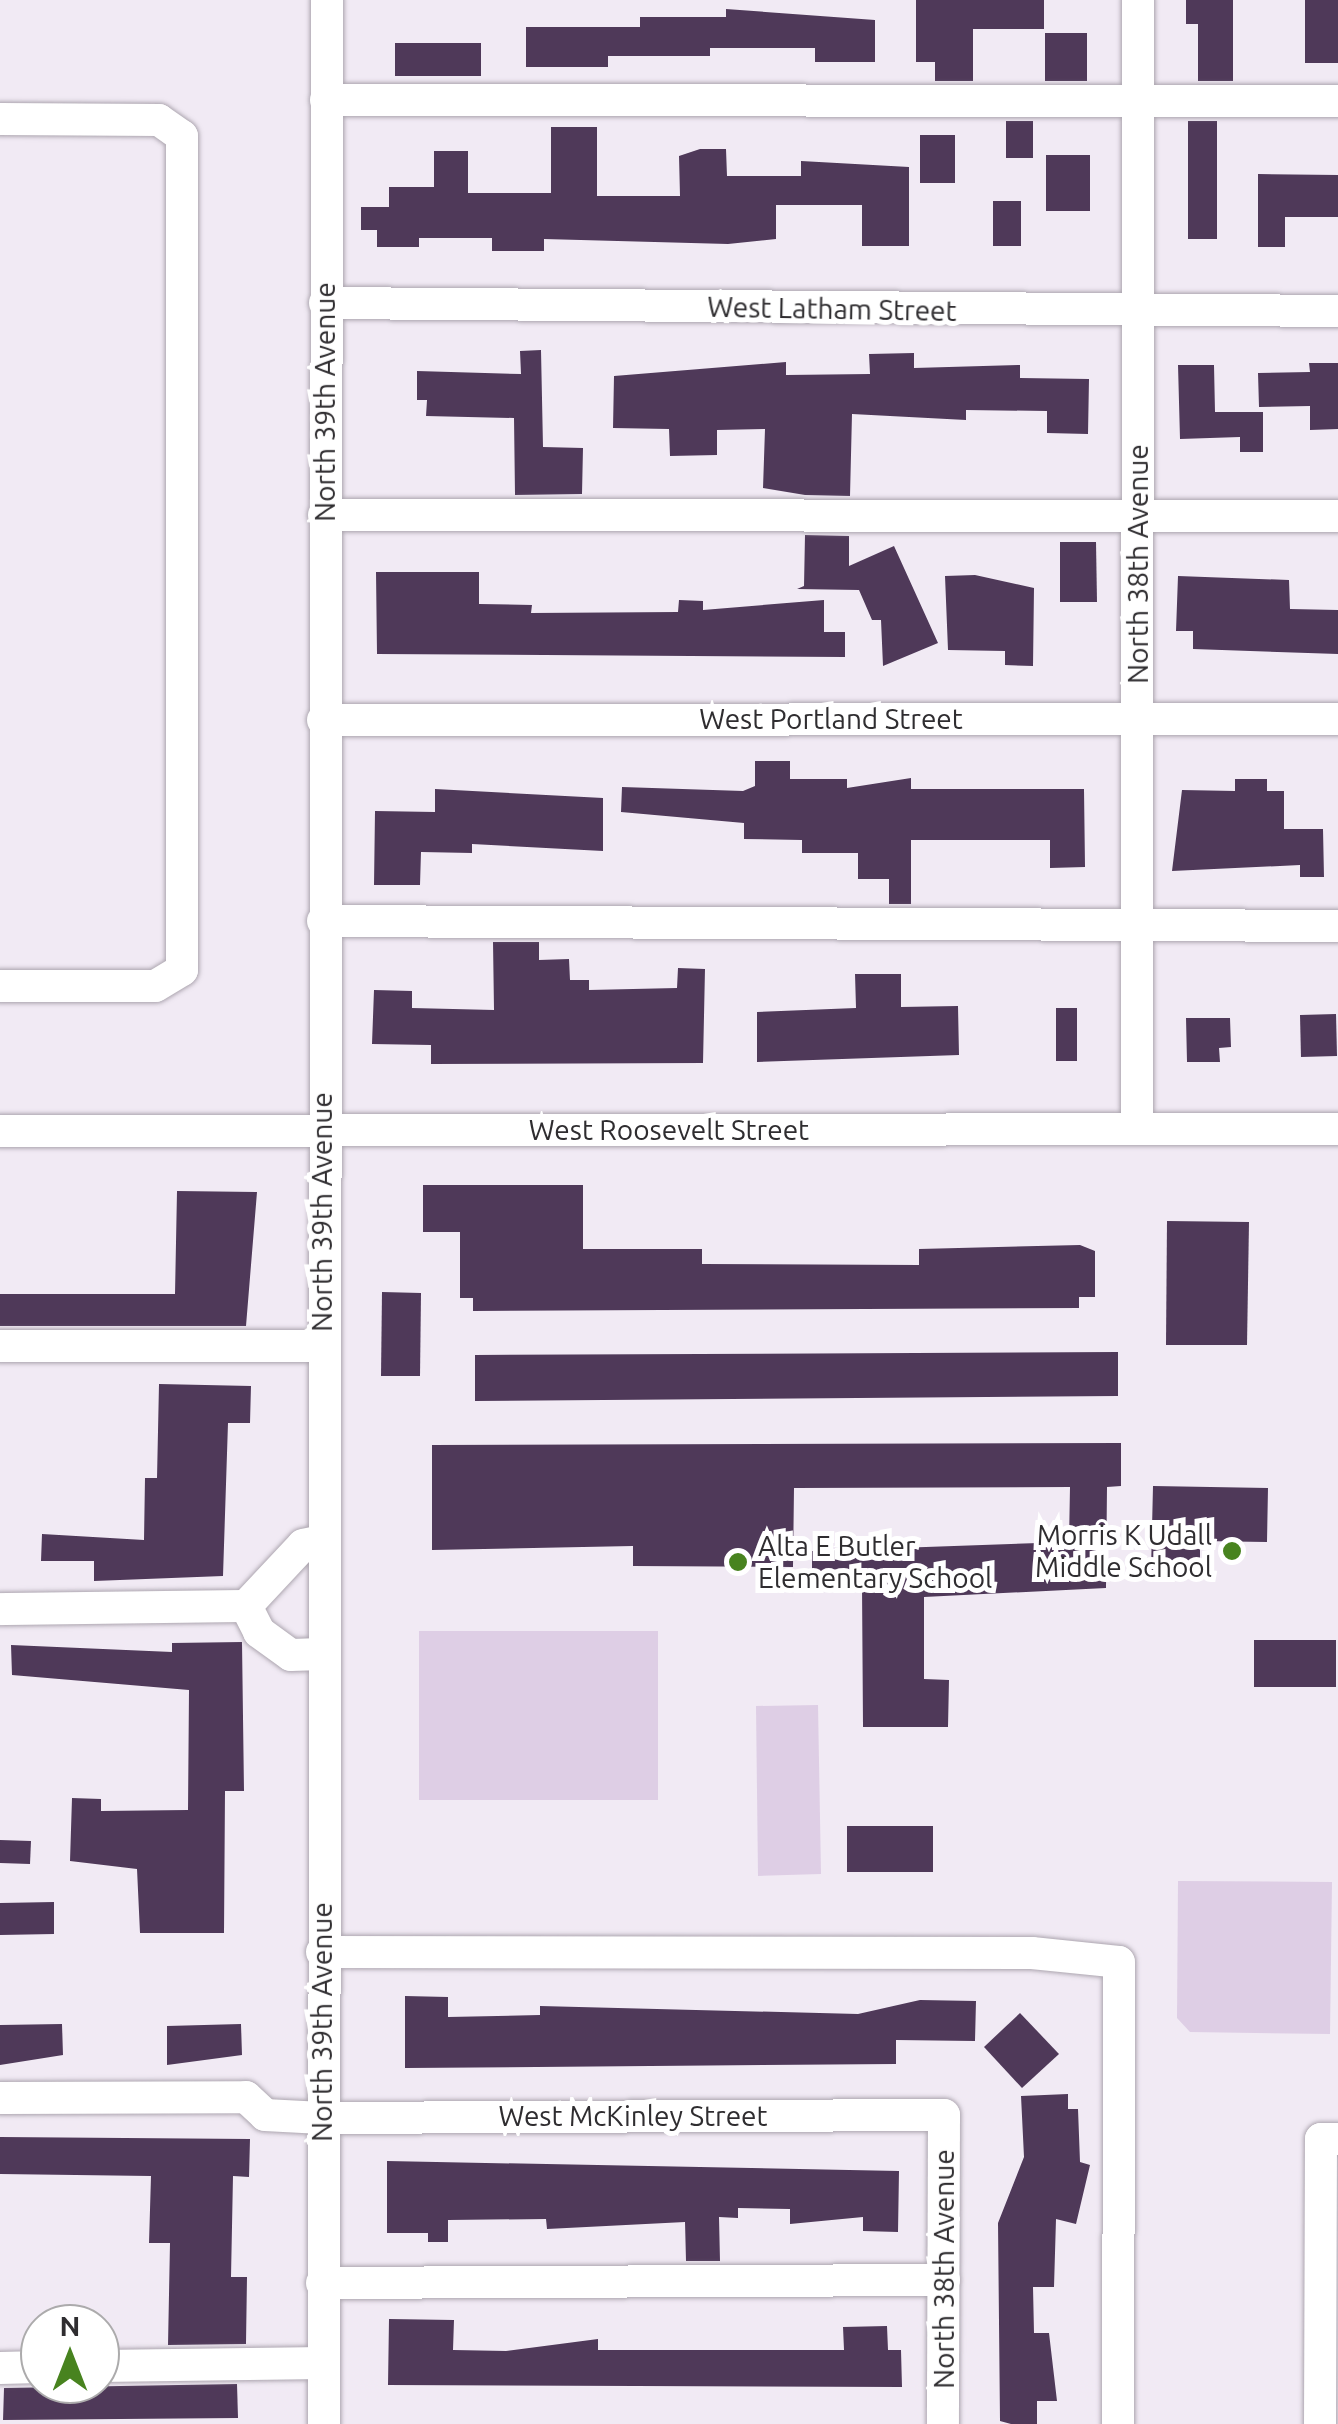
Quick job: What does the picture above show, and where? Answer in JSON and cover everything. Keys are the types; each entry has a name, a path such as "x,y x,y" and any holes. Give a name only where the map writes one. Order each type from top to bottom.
{"street":[{"name":"North 39th Avenue","path":"324,2424 322,921 327,0"},
{"name":"North 38th Avenue","path":"1138,0 1138,1127"},
{"path":"326,100 1138,104 1338,101"},
{"path":"0,119 159,120 182,136 182,970 155,986 0,986"},
{"name":"West Latham Street","path":"325,303 1138,312 1338,310"},
{"path":"324,515 1338,516"},
{"name":"West Portland Street","path":"323,720 1338,719"},
{"path":"322,921 1338,926"},
{"name":"West Roosevelt Street","path":"0,1131 1338,1129"},
{"path":"0,1346 322,1346"},
{"path":"0,1609 246,1606 303,1545 322,1541"},
{"path":"246,1606 259,1632 291,1655 322,1654"},
{"path":"322,1952 1032,1953 1119,1962 1118,2424"},
{"name":"West McKinley Street","path":"0,2098 246,2097 265,2115 322,2118 944,2115"},
{"name":"North 38th Avenue","path":"944,2115 944,2424"},
{"path":"1320,2424 1329,2139"},
{"path":"322,2283 944,2280"},
{"path":"120,2366 323,2363"}],"shaded area":[{"path":"419,1631 658,1631 658,1800 419,1800"},
{"path":"818,1705 821,1874 758,1876 756,1706"},
{"path":"1178,1881 1332,1882 1330,2034 1190,2032 1177,2018"}],"building":[{"path":"916,0 1044,0 1044,29 973,29 973,81 935,81 935,62 916,62"},
{"path":"1186,0 1233,0 1233,81 1198,81 1198,24 1186,24"},
{"path":"1305,0 1338,0 1338,63 1305,63"},
{"path":"726,9 875,20 875,62 815,62 815,48 710,48 710,56 608,56 608,67 526,67 526,27 640,27 640,17 726,17"},
{"path":"1045,33 1087,33 1087,81 1045,81"},
{"path":"395,43 481,43 481,76 395,76"},
{"path":"1006,121 1033,121 1033,158 1006,158"},
{"path":"1188,121 1217,121 1217,239 1188,239"},
{"path":"551,127 597,127 597,196 680,196 679,156 700,149 726,149 727,176 801,176 801,161 909,167 909,246 862,246 862,205 776,205 776,239 728,244 544,239 544,251 492,251 492,238 419,238 419,247 377,247 377,230 361,230 361,207 389,207 389,187 434,187 434,151 468,151 468,193 551,193"},
{"path":"920,135 955,135 955,183 920,183"},
{"path":"1046,155 1090,155 1090,211 1046,211"},
{"path":"1258,174 1338,175 1338,217 1285,217 1285,247 1258,247"},
{"path":"993,201 1021,201 1021,246 993,246"},
{"path":"541,350 543,447 583,448 582,494 515,495 514,418 426,416 427,400 417,400 417,371 521,374 520,351"},
{"path":"914,353 914,368 1020,365 1020,378 1089,379 1088,434 1047,433 1047,411 966,410 966,420 852,414 850,496 805,495 763,488 765,429 717,430 717,455 670,456 669,429 613,428 614,376 786,362 786,375 870,374 869,354"},
{"path":"1309,363 1338,363 1338,429 1310,430 1310,406 1259,407 1258,373 1310,372"},
{"path":"1178,365 1214,365 1215,412 1263,412 1263,452 1240,452 1240,437 1180,439"},
{"path":"805,535 849,536 849,566 894,546 938,643 883,666 881,620 872,620 859,590 797,589 804,586"},
{"path":"1060,542 1096,542 1097,602 1060,602"},
{"path":"376,572 479,572 479,604 532,605 531,613 678,612 679,600 703,601 703,610 824,600 824,632 845,632 845,657 377,654"},
{"path":"975,575 1034,588 1033,666 1005,665 1005,651 948,650 945,576"},
{"path":"1178,576 1289,580 1290,609 1338,610 1338,654 1193,649 1193,631 1176,631"},
{"path":"755,761 790,761 790,779 847,779 847,788 911,778 911,789 1084,789 1085,867 1050,868 1050,840 911,840 911,904 889,904 889,879 858,879 858,853 802,853 802,840 744,839 744,823 621,812 622,787 743,791 755,786"},
{"path":"1235,779 1267,779 1267,791 1284,791 1284,829 1323,829 1324,877 1300,877 1300,865 1172,871 1182,790 1235,791"},
{"path":"435,789 603,798 603,851 472,844 472,853 421,852 420,885 374,885 375,811 435,812"},
{"path":"493,942 539,942 539,960 569,959 570,980 589,980 589,990 677,988 678,968 705,969 703,1063 431,1064 431,1045 372,1044 374,990 412,991 412,1008 494,1010"},
{"path":"855,974 901,974 901,1007 958,1006 959,1055 757,1062 757,1012 856,1008"},
{"path":"1056,1008 1077,1008 1077,1061 1056,1061"},
{"path":"1336,1014 1337,1056 1301,1057 1300,1015"},
{"path":"1186,1018 1230,1018 1231,1047 1219,1048 1220,1062 1187,1062"},
{"path":"423,1185 583,1185 583,1249 702,1249 702,1264 919,1265 919,1249 1080,1245 1095,1251 1095,1297 1079,1297 1079,1308 473,1311 473,1298 460,1298 460,1232 423,1232"},
{"path":"177,1191 257,1192 246,1326 0,1326 0,1294 175,1294"},
{"path":"1167,1221 1249,1222 1247,1345 1166,1345"},
{"path":"382,1292 421,1293 420,1376 381,1376"},
{"path":"1118,1352 1118,1396 475,1401 475,1355"},
{"path":"159,1384 251,1386 250,1423 228,1423 223,1576 94,1581 94,1561 41,1561 42,1534 144,1540 145,1478 157,1478"},
{"path":"1121,1443 1121,1486 1107,1487 1106,1588 924,1597 924,1679 949,1680 948,1727 863,1727 862,1586 812,1586 812,1551 1069,1542 1070,1487 794,1488 793,1567 633,1566 633,1546 432,1550 432,1445"},
{"path":"1153,1486 1268,1488 1267,1542 1200,1541 1200,1571 1151,1570"},
{"path":"1254,1640 1336,1640 1336,1687 1254,1687"},
{"path":"242,1642 244,1791 225,1791 224,1933 140,1933 137,1869 70,1861 72,1798 101,1799 101,1811 188,1810 189,1690 12,1675 11,1645 172,1652 172,1643"},
{"path":"847,1826 933,1826 933,1872 847,1872"},
{"path":"0,1840 31,1841 30,1864 0,1863"},
{"path":"54,1902 54,1934 0,1935 0,1903"},
{"path":"405,1996 448,1997 448,2017 540,2015 540,2006 858,2014 920,2000 976,2001 975,2041 896,2040 896,2064 405,2068"},
{"path":"1020,2013 1059,2054 1022,2088 984,2047"},
{"path":"62,2024 63,2055 0,2065 0,2025"},
{"path":"241,2024 242,2055 167,2065 167,2026"},
{"path":"1068,2094 1068,2109 1078,2109 1080,2162 1090,2165 1076,2224 1056,2219 1054,2287 1033,2287 1034,2333 1049,2333 1057,2401 1037,2401 1037,2424 1011,2424 1000,2421 998,2223 1024,2157 1021,2096"},
{"path":"0,2137 250,2139 249,2177 233,2176 231,2277 247,2277 246,2344 168,2345 170,2243 149,2243 151,2176 0,2174"},
{"path":"387,2161 899,2171 898,2232 863,2231 863,2217 790,2224 790,2209 738,2208 738,2218 719,2217 720,2261 686,2261 685,2222 547,2229 546,2219 448,2220 448,2242 428,2242 428,2233 387,2233"},
{"path":"389,2319 454,2320 453,2350 506,2351 598,2339 598,2350 844,2350 843,2327 887,2326 888,2350 901,2350 902,2387 388,2385"},
{"path":"237,2384 238,2418 3,2420 4,2388 20,2388 20,2404 120,2404 120,2386"}],"place":[{"name":"Morris K Udall Middle School","path":"1232,1551"},
{"name":"Alta E Butler Elementary School","path":"738,1562"}]}
